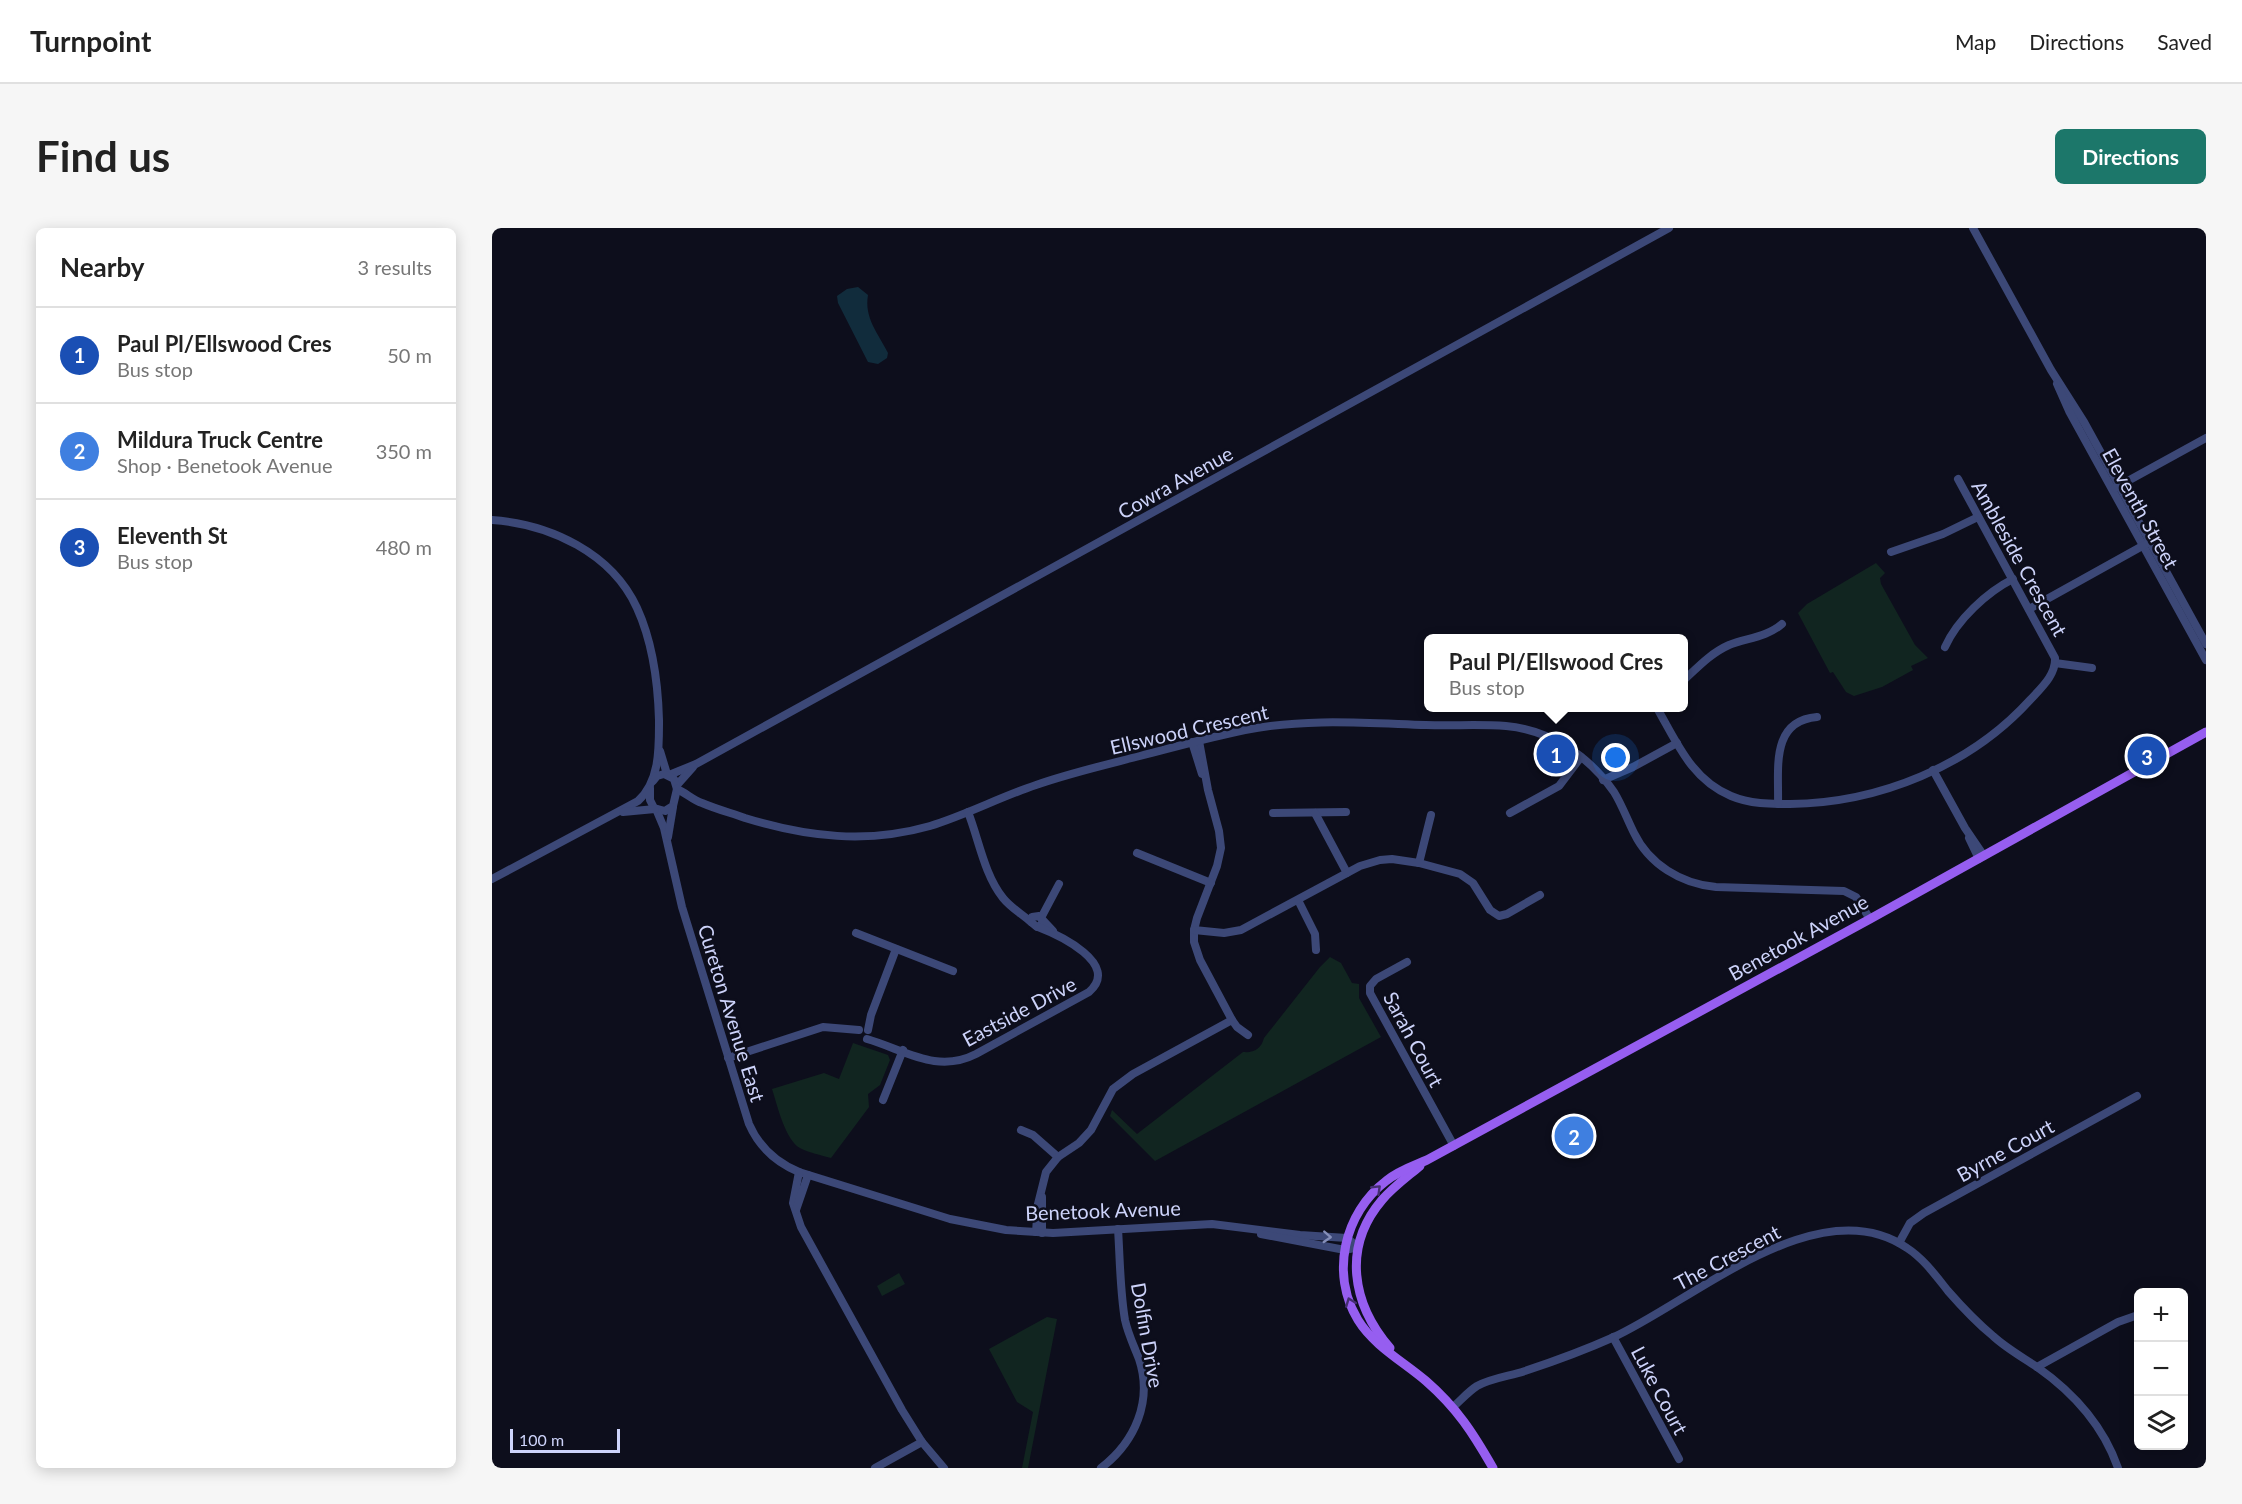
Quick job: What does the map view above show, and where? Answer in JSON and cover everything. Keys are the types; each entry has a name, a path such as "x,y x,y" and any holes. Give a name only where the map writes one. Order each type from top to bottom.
{"main road":[{"name":"Benetook Avenue","path":"1347,1238 1359,1210 1377,1188 1402,1171 1454,1146 2206,732"},
{"name":"Benetook Avenue","path":"2186,744 2206,738"},
{"name":"Benetook Avenue","path":"1358,1247 1365,1227 1382,1200 1427,1160"},
{"path":"1347,1238 1344,1280 1355,1314 1367,1332 1380,1345 1402,1361 1454,1407 1470,1428 1493,1468"},
{"path":"1358,1247 1356,1277 1363,1308 1380,1336 1402,1361"}],"street":[{"name":"Cowra Avenue","path":"696,764 1669,228"},
{"name":"Eleventh Street","path":"1973,228 2052,370 2069,411 2206,644"},
{"path":"2116,488 2206,438"},
{"name":"Ambleside Crescent","path":"1659,712 1692,767 1711,785 1739,799 1778,804 1819,803 1890,789 1969,751 2008,722 2052,674 2055,663 2054,655 1958,479"},
{"path":"1891,552 1944,534 1978,517"},
{"path":"492,520 533,526 573,542 598,559 627,591 643,623 650,647 658,706 659,746 650,800 668,841"},
{"path":"2029,609 2147,544"},
{"name":"Eleventh Street","path":"2147,544 2206,660"},
{"path":"1945,647 1951,635 1979,603 1995,589 2013,579"},
{"path":"1688,676 1719,650 1736,642 1771,632 1782,624"},
{"path":"2055,663 2092,668"},
{"path":"1778,804 1779,757 1783,737 1798,722 1817,717"},
{"name":"Ellswood Crescent","path":"673,806 685,802 701,803 780,828 834,837 894,835 931,826 1046,781 1246,729 1311,722 1359,721 1504,726 1548,737 1581,757 1606,783 1618,800 1641,845 1659,865 1680,878 1716,887 1844,891 1856,897 1870,918"},
{"path":"1196,742 1219,831 1221,848 1194,930 1194,942 1200,960 1232,1020 1248,1035"},
{"path":"1606,783 1677,743"},
{"path":"659,746 668,775 677,787"},
{"path":"1510,813 1560,786 1581,757"},
{"path":"492,879 638,801 657,776 668,775 696,764"},
{"path":"668,841 677,787 696,764"},
{"path":"1933,770 1982,857"},
{"name":"Ellswood Crescent","path":"677,787 701,803"},
{"path":"618,812 655,809 665,811 673,806"},
{"path":"1273,813 1346,812"},
{"name":"Eastside Drive","path":"727,1056 823,1027 844,1028 864,1033 887,1045 938,1062 957,1062 967,1059 1089,992 1098,982 1097,970 1086,953 1037,920 1010,906 999,892 965,813"},
{"path":"1315,813 1347,873"},
{"path":"1419,863 1431,816"},
{"name":"Cureton Avenue East","path":"668,841 682,907 749,1124 758,1142 779,1162 808,1175"},
{"path":"1137,853 1211,883"},
{"path":"1194,930 1224,933 1241,930 1360,866 1380,860 1419,863 1452,871 1465,877 1473,883 1490,910 1496,915 1507,914 1540,896"},
{"path":"1037,920 1059,884"},
{"path":"1298,900 1315,934 1316,950"},
{"path":"856,933 953,971"},
{"path":"864,1033 896,949"},
{"name":"Sarah Court","path":"1407,962 1376,980 1370,986 1370,993 1454,1146"},
{"path":"1039,1233 1041,1186 1046,1172 1058,1157 1079,1143 1091,1130 1107,1097 1120,1083 1232,1020"},
{"path":"883,1100 903,1050"},
{"name":"Byrne Court","path":"1899,1243 1910,1224 1924,1213 2137,1096"},
{"path":"1021,1130 1033,1135 1058,1157"},
{"path":"799,1172 794,1196 795,1211 806,1237 922,1442 944,1468"},
{"path":"795,1211 808,1175"},
{"name":"Benetook Avenue","path":"808,1175 966,1224 1006,1230 1039,1233 1192,1224 1347,1238"},
{"name":"Benetook Avenue","path":"1227,1226 1345,1250 1358,1247"},
{"name":"Dolfin Drive","path":"1101,1468 1131,1437 1139,1419 1144,1393 1141,1368 1125,1317 1118,1229"},
{"name":"The Crescent","path":"1454,1407 1481,1384 1527,1371 1613,1337 1754,1258 1794,1240 1831,1231 1847,1230 1873,1233 1899,1243 1920,1258 1976,1322 2008,1348 2062,1385 2092,1417 2103,1434 2118,1468"},
{"path":"1347,1238 1358,1247"},
{"path":"2037,1367 2118,1322 2134,1317"},
{"name":"Luke Court","path":"1613,1337 1679,1459"},
{"path":"875,1468 922,1442"}],"green space":[{"path":"1876,563 1885,573 1880,578 1881,584 1915,645 1928,658 1911,666 1913,670 1882,687 1854,696 1846,692 1833,672 1830,673 1798,613 1807,604"},
{"path":"1330,957 1341,963 1352,983 1359,984 1359,998 1381,1037 1155,1161 1110,1116 1112,1110 1137,1134 1243,1052 1256,1050"},
{"path":"853,1043 888,1055 890,1060 880,1085 868,1094 869,1107 831,1158 811,1153 800,1148 790,1138 772,1089 824,1073 839,1079"},
{"path":"899,1273 905,1284 882,1296 877,1286"},
{"path":"1047,1317 1057,1319 1028,1468 1022,1468 1033,1412 1017,1402 989,1349"}],"water":[{"path":"858,287 868,295 870,318 888,353 887,358 878,364 868,362 838,303 837,296 847,289"}],"place":[{"name":"Paul Pl/Ellswood Cres","path":"1556,754"},
{"name":"Eleventh St","path":"2147,756"},
{"name":"Mildura Truck Centre","path":"1574,1136"}]}
